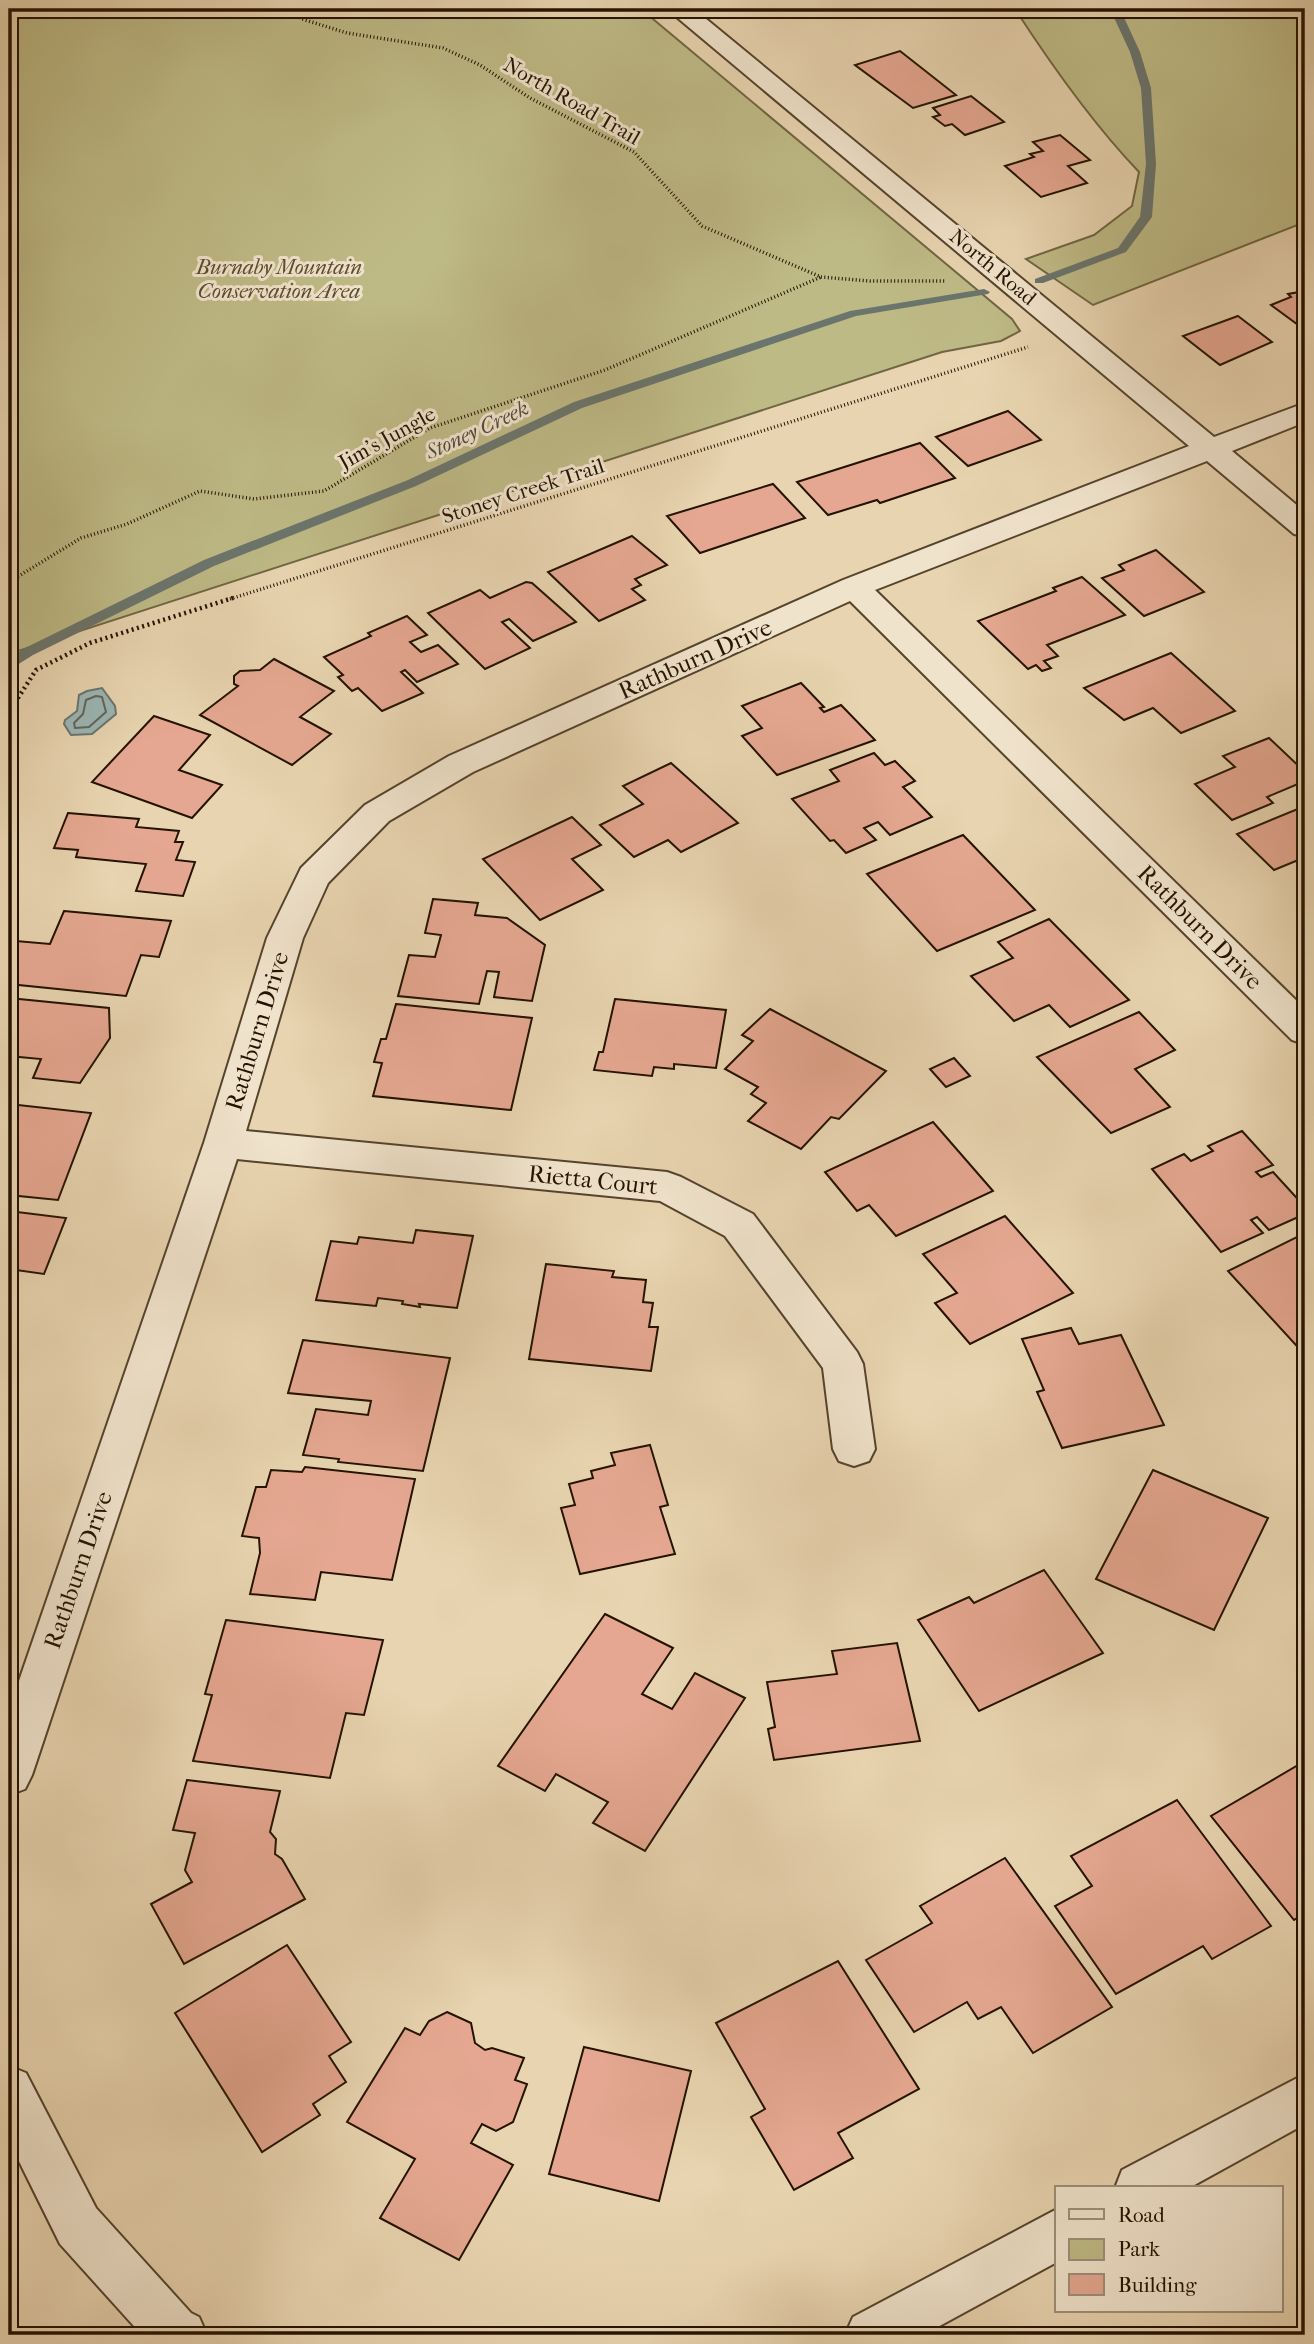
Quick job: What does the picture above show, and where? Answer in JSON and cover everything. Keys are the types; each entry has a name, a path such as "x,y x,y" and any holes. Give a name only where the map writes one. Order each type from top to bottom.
{"street":[{"name":"North Road","path":"679,9 1305,527"},
{"name":"Rathburn Drive","path":"9,1775 223,1143 285,938 313,877 377,813 461,764 854,587 1305,412"},
{"name":"Rathburn Drive","path":"854,587 1305,1031"},
{"name":"Rietta Court","path":"223,1143 667,1187 739,1225 844,1364 854,1449"},
{"path":"9,2090 78,2226 173,2331 181,2335"},
{"path":"1144,2186 1305,2098"},
{"path":"871,2335 1055,2235"}],"path":[{"name":"North Road Trail","path":"284,9 302,19 347,33 443,48 480,65 530,98 634,152 702,226 821,277 870,281 954,282"},
{"name":"Jim's Jungle","path":"9,582 81,538 127,524 200,491 254,499 324,491 430,428 605,370 821,277"},
{"name":"Stoney Creek Trail","path":"9,712 36,670 90,643 1070,332"}],"green space":[{"name":"Burnaby Mountain Conservation Area","path":"9,9 641,9 1012,319 1020,331 1001,341 942,352 9,654"},
{"path":"1015,9 1305,9 1305,222 1093,305 1026,259 1094,235 1132,206 1139,172 1073,94"}],"water":[{"path":"102,688 115,706 116,714 92,734 71,735 64,724 65,720 77,711 79,695"}],"building":[{"path":"900,51 956,95 913,108 855,65"},
{"path":"971,96 1004,122 965,135 952,124 945,126 933,117 940,115 933,108"},
{"path":"1060,135 1090,160 1068,166 1087,183 1041,197 1005,166 1034,157 1030,154 1043,151 1033,142"},
{"path":"1305,291 1305,330 1271,305 1291,297 1288,294"},
{"path":"1238,316 1272,342 1220,365 1183,336"},
{"path":"1008,411 1041,440 968,466 936,437"},
{"path":"920,443 955,478 880,503 877,500 828,515 797,482"},
{"path":"773,484 805,518 700,553 667,516"},
{"path":"632,536 667,565 635,579 641,585 632,589 645,600 599,621 548,572"},
{"path":"1156,550 1204,592 1144,616 1102,578 1124,570 1119,565"},
{"path":"1082,577 1125,615 1047,645 1058,656 1044,661 1051,668 1042,671 1036,665 1028,669 978,621 1056,591 1053,588"},
{"path":"526,582 532,583 576,622 533,641 509,619 502,622 530,648 485,669 428,613 480,590 490,598"},
{"path":"407,616 427,635 410,642 421,652 438,645 458,664 417,682 405,670 401,672 423,693 382,711 358,688 352,691 338,677 343,675 324,657"},
{"path":"1171,653 1235,711 1181,733 1153,708 1124,720 1084,688"},
{"path":"274,659 334,691 300,717 331,734 292,765 200,715 238,686 234,684 234,676 240,671 260,670"},
{"path":"801,683 824,707 820,708 824,712 841,705 875,740 777,775 742,736 762,728 742,706"},
{"path":"154,716 210,735 179,770 222,785 192,818 92,782"},
{"path":"1269,738 1305,772 1305,781 1267,797 1273,803 1232,820 1195,784 1235,767 1223,756"},
{"path":"874,753 885,765 895,761 915,781 903,787 932,817 890,835 878,822 864,828 876,840 846,853 834,840 830,841 792,799 839,781 830,770"},
{"path":"671,763 738,823 681,852 668,840 634,857 600,825 643,804 623,786"},
{"path":"1305,806 1305,861 1303,858 1274,870 1237,834"},
{"path":"68,813 139,819 136,827 179,831 175,842 183,842 176,860 195,862 183,896 136,891 146,864 76,857 78,850 54,848"},
{"path":"572,817 601,845 572,859 603,890 540,920 483,859"},
{"path":"963,835 1035,910 937,951 867,874"},
{"path":"433,899 478,903 475,915 507,918 545,945 532,1001 494,997 499,972 487,971 479,1004 398,996 409,955 435,957 441,935 425,933"},
{"path":"64,911 171,921 159,957 141,955 126,996 9,984 9,960 16,941 50,944"},
{"path":"1049,919 1129,1000 1070,1027 1049,1005 1014,1021 971,976 1013,958 998,942"},
{"path":"9,998 109,1008 110,1038 80,1083 33,1078 41,1059 9,1056"},
{"path":"615,999 726,1010 716,1068 674,1064 674,1069 654,1067 652,1076 594,1070 599,1052 603,1052"},
{"path":"396,1004 532,1018 511,1110 373,1096 382,1063 374,1062 381,1039 386,1039"},
{"path":"770,1009 886,1071 839,1119 831,1117 801,1149 748,1121 766,1103 751,1094 758,1087 725,1069 753,1041 742,1035"},
{"path":"1139,1012 1175,1050 1135,1069 1170,1107 1111,1133 1037,1057"},
{"path":"954,1058 970,1076 946,1087 930,1069"},
{"path":"9,1104 91,1113 58,1200 9,1195 12,1174 9,1173"},
{"path":"933,1122 993,1191 896,1236 869,1205 857,1211 825,1172"},
{"path":"1242,1131 1273,1165 1256,1172 1261,1177 1273,1172 1305,1207 1305,1214 1269,1230 1257,1217 1251,1220 1263,1233 1221,1252 1152,1169 1184,1154 1191,1161 1213,1151 1208,1146"},
{"path":"9,1211 66,1218 44,1274 9,1269"},
{"path":"1005,1216 1073,1293 970,1344 935,1303 957,1293 923,1254"},
{"path":"416,1230 473,1236 457,1308 419,1304 420,1307 402,1304 403,1301 378,1298 376,1306 316,1300 331,1241 357,1244 359,1237 413,1243"},
{"path":"1305,1233 1305,1355 1228,1271"},
{"path":"546,1264 614,1271 612,1277 646,1280 643,1302 653,1303 649,1327 658,1327 651,1371 529,1359"},
{"path":"1071,1328 1079,1344 1121,1335 1164,1425 1062,1448 1037,1392 1044,1390 1022,1339"},
{"path":"303,1340 450,1358 423,1471 338,1462 339,1459 303,1455 316,1409 368,1415 371,1401 288,1393"},
{"path":"650,1445 668,1505 660,1507 675,1554 580,1574 561,1508 575,1505 569,1484 593,1478 591,1471 615,1465 611,1453"},
{"path":"305,1467 415,1479 392,1580 321,1572 315,1600 250,1594 260,1553 259,1538 242,1536 256,1487 266,1487 271,1470 302,1472"},
{"path":"1153,1470 1268,1518 1214,1630 1096,1579"},
{"path":"1044,1570 1103,1653 979,1711 918,1620 969,1597 974,1603"},
{"path":"605,1614 673,1648 642,1694 672,1709 695,1673 745,1698 645,1851 593,1823 608,1802 556,1774 545,1791 498,1766"},
{"path":"226,1620 383,1640 364,1715 346,1713 330,1778 193,1761 212,1695 205,1694"},
{"path":"897,1643 920,1741 774,1760 768,1729 775,1727 767,1682 837,1674 832,1651"},
{"path":"1305,1761 1305,1913 1294,1920 1211,1816"},
{"path":"187,1780 280,1791 270,1832 276,1839 275,1854 282,1859 305,1899 184,1964 151,1904 192,1882 185,1870 195,1833 173,1830"},
{"path":"1177,1800 1271,1926 1212,1959 1203,1946 1116,1994 1055,1906 1092,1886 1071,1856"},
{"path":"1005,1858 1112,2007 1033,2053 1001,2007 978,2019 967,2002 914,2032 866,1960 932,1923 920,1906"},
{"path":"287,1945 351,2042 329,2056 346,2082 313,2104 320,2115 262,2152 175,2013"},
{"path":"838,1961 919,2089 838,2133 853,2158 794,2190 751,2117 765,2109 716,2023"},
{"path":"447,2012 471,2023 475,2043 485,2050 492,2048 524,2058 515,2080 527,2084 513,2122 496,2131 482,2124 471,2143 513,2165 459,2260 380,2218 415,2159 347,2122 405,2028 420,2035 429,2021"},
{"path":"584,2047 691,2071 659,2201 549,2174"}],"waterway":[{"name":"Stoney Creek","path":"1039,281 1122,250 1146,217 1151,164 1146,88 1135,52 1115,9"},
{"name":"Stoney Creek","path":"9,666 28,652 209,563 412,483 578,405 854,313 984,292"}]}
